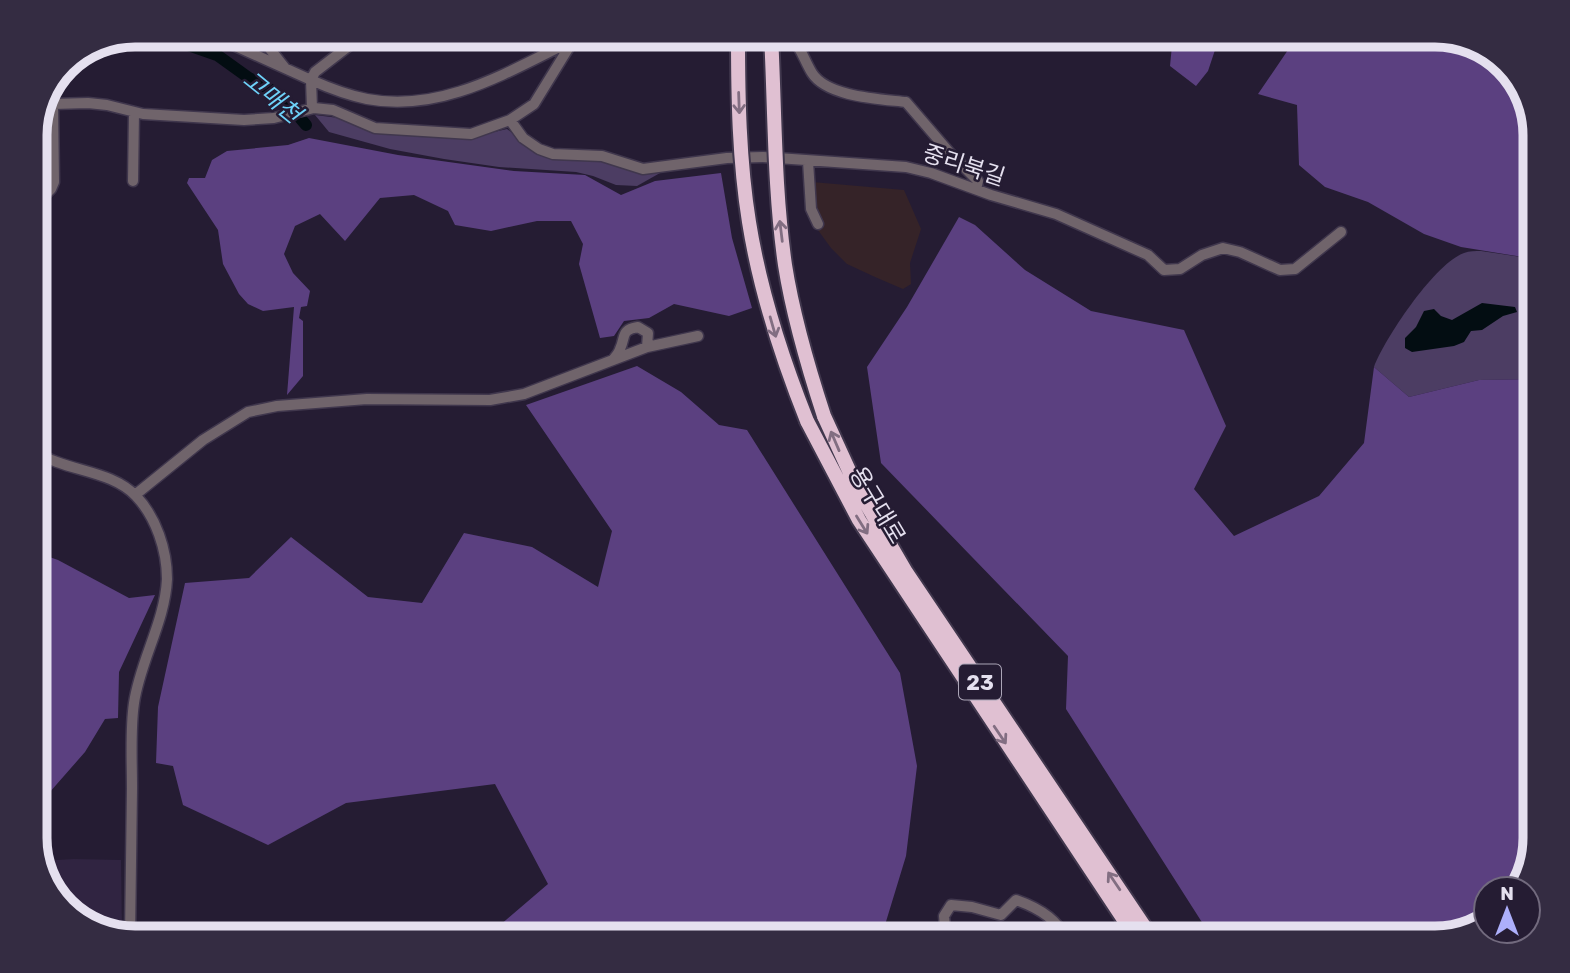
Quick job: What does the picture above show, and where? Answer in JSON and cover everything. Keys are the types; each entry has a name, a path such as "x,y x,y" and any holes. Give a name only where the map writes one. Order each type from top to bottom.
{"highway":[{"name":"용구대로","path":"738,47 741,150 749,222 773,327 807,421 859,520 1128,926"},
{"name":"용구대로","path":"771,47 776,170 786,268 808,365 824,416 858,488 906,572 1144,926"}],"street":[{"path":"236,47 340,92 368,99 415,101 448,96 490,81 559,47"},
{"path":"268,47 287,71"},
{"path":"310,109 311,80 315,72 347,47"},
{"path":"53,105 89,103 162,116 207,116 244,120 310,109 333,110 375,128 471,134 510,120 534,104 572,47"},
{"path":"800,47 813,74 825,85 856,96 906,102 978,181 976,189"},
{"path":"47,193 54,182 50,111"},
{"path":"133,181 134,112"},
{"name":"중리북길","path":"510,120 523,138 539,149 554,154 602,156 643,169 727,158 763,157 906,167 1056,214 1148,255 1164,270 1180,269 1202,255 1223,248 1240,252 1280,270 1295,269 1341,232"},
{"path":"808,160 811,209 818,224"},
{"path":"612,361 621,348 622,336 630,328 638,327 648,333 647,347"},
{"path":"135,495 203,440 248,412 277,406 367,399 490,400 524,394 647,347 698,336"},
{"path":"47,457 105,477 135,495 152,520 164,554 167,578 164,600 138,684 133,711 130,926"},
{"path":"945,926 944,916 951,905 972,906 1001,915 1016,900 1042,912 1059,926"}],"shaded area":[{"path":"1172,47 1216,47 1208,71 1196,86 1170,66"},
{"path":"1290,47 1435,47 1458,50 1479,59 1508,86 1521,118 1523,257 1461,247 1424,234 1368,202 1325,187 1299,165 1297,105 1258,94"},
{"path":"315,115 339,118 372,132 450,138 472,137 507,129 541,154 594,158 628,168 660,173 637,186 616,185 576,172 499,167 444,159 390,149 329,132"},
{"path":"309,138 398,155 514,171 585,175 621,195 655,181 721,173 732,238 752,308 729,316 674,304 649,318 624,321 614,336 600,338 579,264 583,244 571,221 537,221 491,231 455,225 448,211 414,195 380,198 345,241 320,214 295,226 284,254 293,273 310,291 307,306 301,307 299,318 303,321 303,376 287,395 294,307 263,311 248,304 239,294 223,264 218,230 187,183 189,178 205,178 212,160 227,151 288,145"},
{"path":"812,182 904,190 921,229 910,263 911,284 903,289 875,277 847,264 831,248 807,215"},
{"path":"959,217 975,225 1025,270 1091,311 1184,330 1226,426 1194,489 1234,536 1319,496 1364,443 1374,367 1409,397 1479,380 1523,379 1523,838 1520,861 1514,875 1472,875 1472,918 1446,925 1204,926 1066,709 1068,656 881,463 867,367 907,307"},
{"path":"1470,251 1523,257 1523,379 1479,380 1409,397 1374,367 1389,338 1426,286 1452,260"},
{"path":"1482,303 1515,307 1517,312 1503,316 1482,330 1471,331 1464,342 1454,346 1412,352 1405,348 1405,338 1416,327 1424,311 1434,309 1441,316 1452,320"},
{"path":"637,366 681,392 719,425 747,430 900,673 917,766 906,856 885,926 499,926 548,884 495,784 346,803 268,845 183,805 173,766 156,763 158,707 185,583 249,578 291,537 368,597 422,603 464,533 532,547 598,587 612,531 526,405"},
{"path":"47,556 129,598 155,595 119,672 118,718 105,719 85,752 47,795"},
{"path":"50,860 121,860 122,925 101,919 77,904 62,887"}],"waterway":[{"name":"고매천","path":"194,47 217,55 271,90 291,107 306,125"}]}
